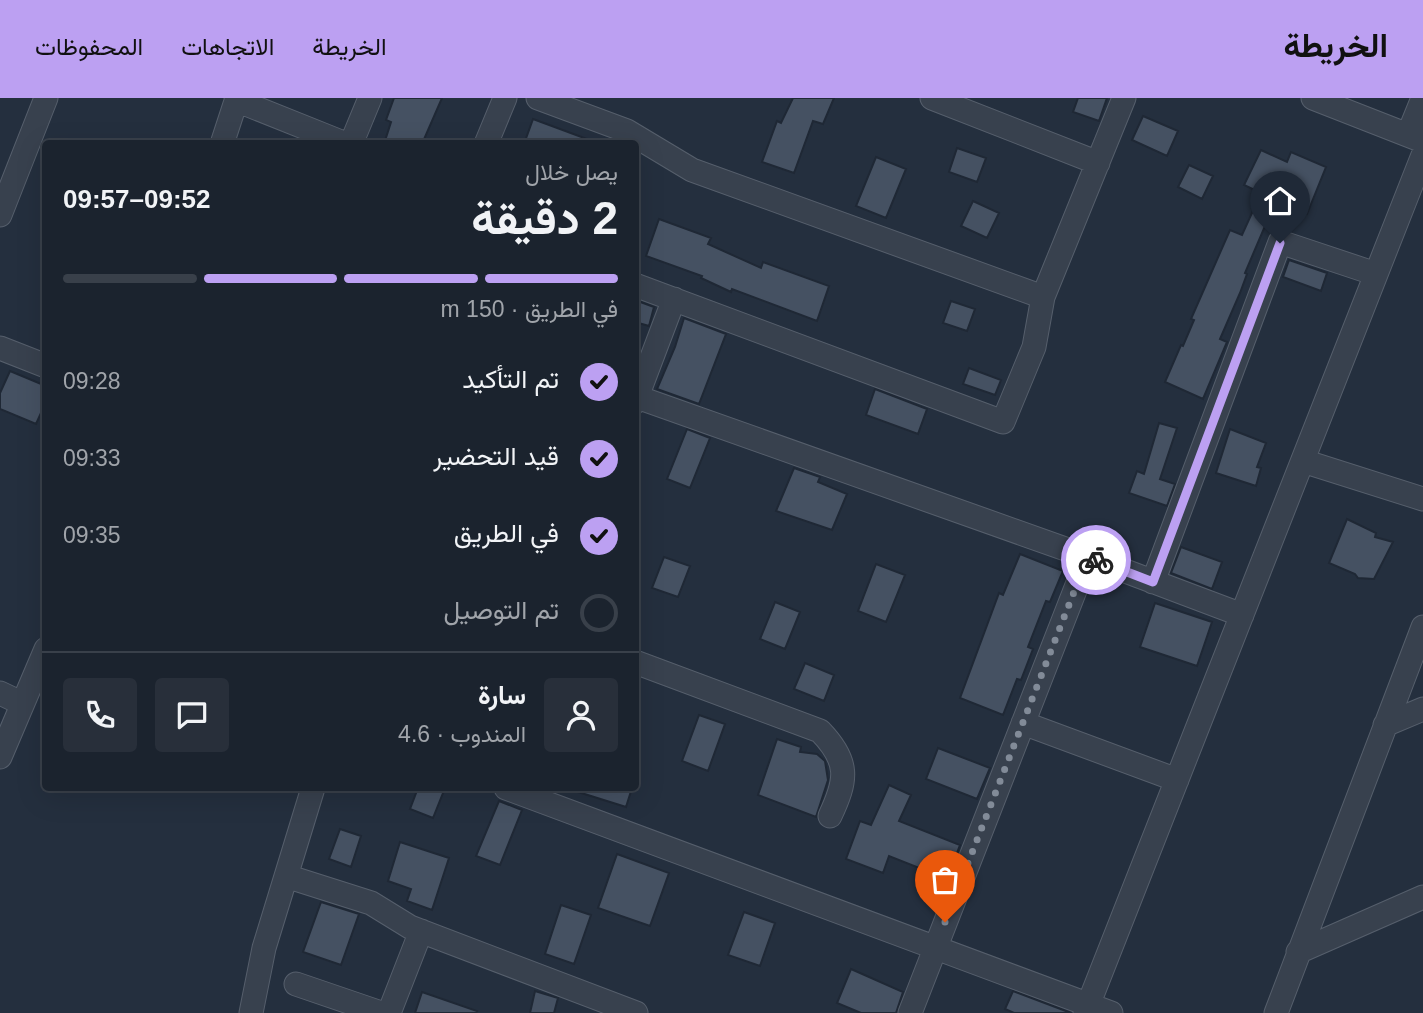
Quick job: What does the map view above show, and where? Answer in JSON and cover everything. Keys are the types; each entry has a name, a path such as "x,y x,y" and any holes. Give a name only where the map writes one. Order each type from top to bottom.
{"street":[{"path":"0,215 46,98"},
{"path":"351,140 370,98"},
{"path":"488,140 505,98"},
{"path":"538,98 627,131 692,170 1043,297"},
{"path":"932,98 1098,163"},
{"path":"639,286 1003,422 1034,347 1043,297 1124,98"},
{"path":"1313,98 1415,138 1423,98"},
{"path":"223,140 237,99 339,140"},
{"path":"1087,1008 1423,155"},
{"path":"1153,582 1280,243 1376,274"},
{"path":"639,391 674,299"},
{"path":"0,348 42,364"},
{"path":"639,400 1088,556 1242,615"},
{"path":"1303,461 1423,499"},
{"path":"910,1013 1088,556"},
{"path":"1276,1013 1423,627"},
{"path":"0,757 42,658"},
{"path":"639,663 821,731 834,746 843,768 842,790 830,816"},
{"path":"0,693 21,703"},
{"path":"1385,724 1423,709"},
{"path":"1023,723 1177,780"},
{"path":"251,1013 264,948 312,791"},
{"path":"514,791 936,947 1087,1008 1111,1013"},
{"path":"286,876 371,903 410,927 636,1013"},
{"path":"1298,952 1423,897"},
{"path":"389,1013 421,931"},
{"path":"296,984 380,1013"}],"building":[{"path":"394,98 442,98 424,140 385,140 391,122 386,120"},
{"path":"793,98 834,98 823,124 813,121 794,173 762,162 777,121 781,123"},
{"path":"1078,98 1107,98 1099,121 1073,112"},
{"path":"1143,116 1178,131 1167,156 1132,140"},
{"path":"533,119 590,140 525,140"},
{"path":"957,148 986,158 977,182 949,172"},
{"path":"1261,150 1287,162 1291,152 1326,167 1307,214 1282,203 1270,228 1265,226 1220,339 1227,342 1203,399 1165,382 1181,345 1183,346 1194,320 1191,319 1230,230 1242,235 1261,193 1244,185"},
{"path":"876,157 906,169 886,218 856,206"},
{"path":"1189,165 1213,176 1202,199 1178,187"},
{"path":"973,201 999,213 987,238 961,226"},
{"path":"659,219 711,238 708,244 761,268 763,262 829,286 817,321 732,289 731,292 701,278 702,276 646,256"},
{"path":"1289,260 1327,273 1321,291 1283,277"},
{"path":"639,301 654,307 649,326 639,323"},
{"path":"951,301 975,309 967,331 943,323"},
{"path":"684,318 726,334 699,404 657,389"},
{"path":"969,368 1001,380 995,395 963,384"},
{"path":"10,371 42,384 42,411 36,424 0,409 0,393"},
{"path":"875,389 927,409 918,434 866,415"},
{"path":"1159,423 1177,428 1160,479 1175,484 1167,506 1129,493 1137,471 1144,474"},
{"path":"687,429 710,438 690,488 667,479"},
{"path":"1230,429 1266,443 1257,467 1261,468 1256,486 1216,473"},
{"path":"794,468 820,477 818,482 847,494 832,530 776,511"},
{"path":"1347,519 1376,533 1375,537 1393,542 1374,579 1358,578 1355,574 1329,563"},
{"path":"1181,547 1222,562 1212,589 1171,573"},
{"path":"1020,554 1063,571 1050,602 1046,601 1028,647 1033,649 1021,680 1017,679 1003,715 960,698 999,593 1003,595"},
{"path":"664,557 690,566 678,597 652,588"},
{"path":"876,564 905,575 886,622 858,611"},
{"path":"775,602 800,612 785,649 760,639"},
{"path":"1155,603 1212,622 1197,666 1140,647"},
{"path":"805,663 834,675 824,701 794,689"},
{"path":"699,715 725,724 708,771 682,761"},
{"path":"777,739 801,747 800,752 817,754 825,761 828,780 816,817 758,795"},
{"path":"938,748 990,768 977,799 926,779"},
{"path":"889,785 911,795 899,821 960,845 947,879 889,856 883,873 846,859 860,821 871,825"},
{"path":"417,791 444,791 433,818 410,809"},
{"path":"575,791 631,791 626,807"},
{"path":"499,801 522,810 500,865 476,856"},
{"path":"340,829 361,836 351,867 329,859"},
{"path":"400,842 449,858 432,910 407,901 411,889 388,881"},
{"path":"617,854 669,873 650,926 598,908"},
{"path":"321,902 359,914 341,965 303,952"},
{"path":"561,905 591,915 574,964 545,954"},
{"path":"744,912 775,923 760,966 728,955"},
{"path":"851,969 903,992 896,1013 861,1013 837,1003"},
{"path":"535,991 558,998 554,1013 530,1013"},
{"path":"1013,991 1071,1013 1014,1013 1005,1009"},
{"path":"422,992 477,1011 415,1013"}],"way so far":[{"path":"945,922 1088,556 1096,560"}],"route":[{"path":"1096,560 1153,582 1280,243"}]}
